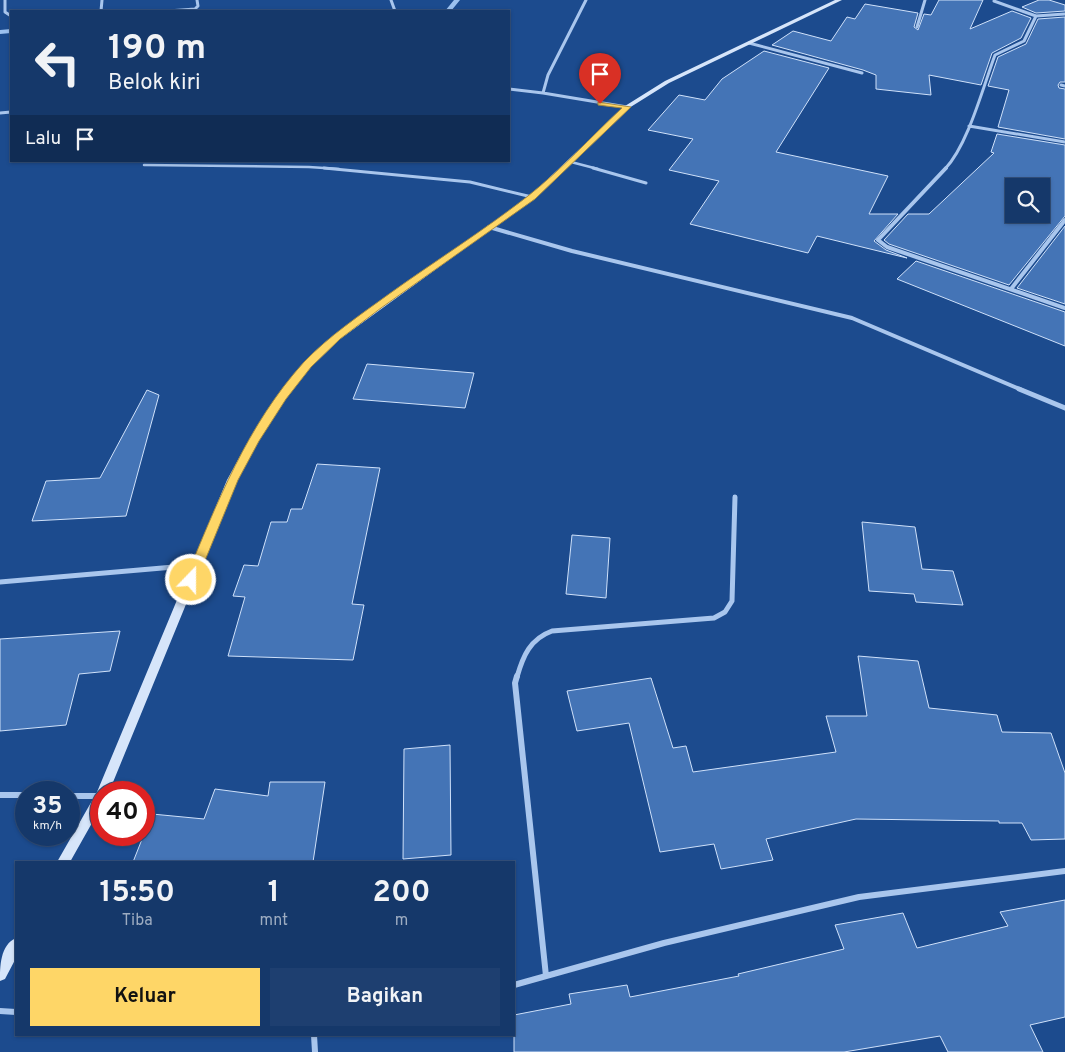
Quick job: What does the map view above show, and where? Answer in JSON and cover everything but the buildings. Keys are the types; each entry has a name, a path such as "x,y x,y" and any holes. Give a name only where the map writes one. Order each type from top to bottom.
{"street":[{"path":"5,0 5,12 10,15"},
{"path":"181,10 194,9 198,6 197,0"},
{"path":"543,92 548,75 586,0"},
{"path":"108,781 232,480 283,396 308,364 337,337 532,197 627,107 667,82 839,0"},
{"path":"918,27 925,0"},
{"path":"994,1 1036,16 1065,14"},
{"path":"1036,16 1024,42 995,55 969,126 951,163 878,240 887,247 1065,308"},
{"path":"749,43 862,73"},
{"path":"510,89 543,92 627,107"},
{"path":"969,126 1065,142"},
{"path":"1011,288 1065,220"},
{"path":"489,227 572,251 852,318 1065,408"},
{"path":"546,976 515,683 520,665 535,639 552,631 708,619 720,616 732,601 735,497"},
{"path":"0,582 197,565"},
{"path":"0,795 15,796"},
{"path":"64,861 90,816"},
{"path":"515,985 664,943 859,897 980,880 1065,872"},
{"path":"0,974 15,947"},
{"path":"0,1011 15,1012"},
{"path":"314,1036 316,1052"}],"lane":[{"path":"570,162 646,184"},
{"path":"144,165 309,167 433,177 470,182 532,197"}],"waterway":[{"path":"449,10 457,0"},
{"path":"0,32 10,31"}],"route":[{"path":"191,580 232,480 254,440 283,396 308,364 337,337 378,306 532,197 627,107 600,104"}]}
